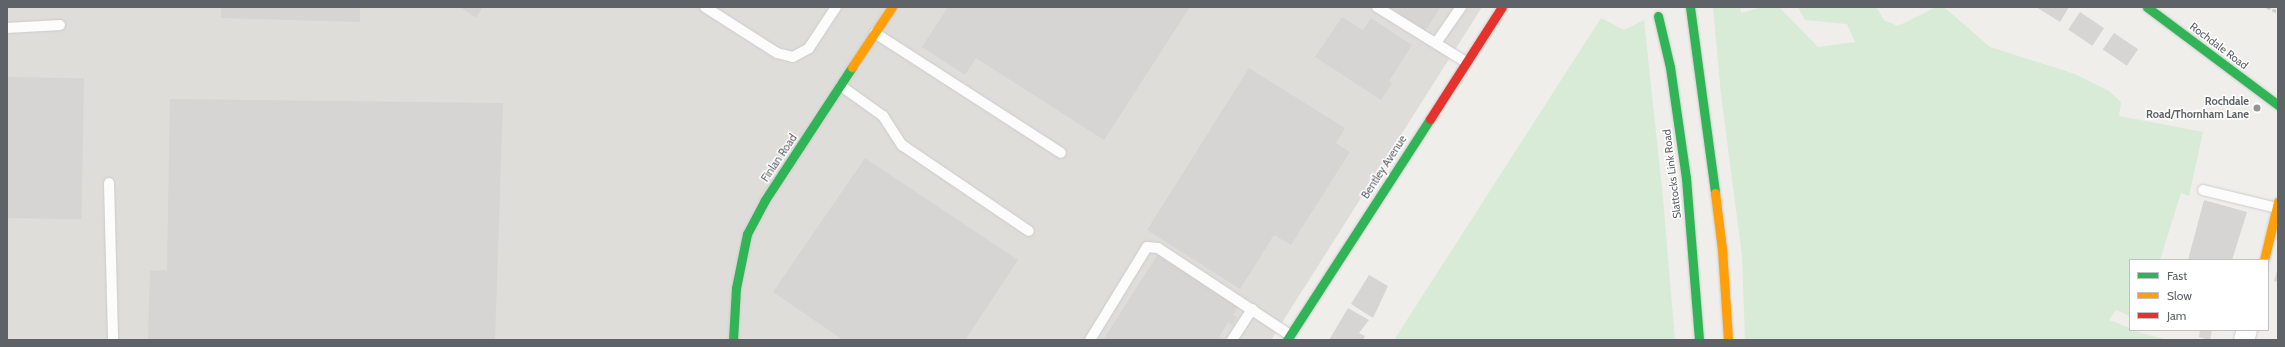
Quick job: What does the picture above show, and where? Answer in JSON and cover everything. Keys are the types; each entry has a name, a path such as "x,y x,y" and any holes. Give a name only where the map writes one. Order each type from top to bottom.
{"main road":[{"name":"Finlan Road","path":"733,340 736,288 748,234 765,200 892,7"},
{"name":"Bentley Avenue","path":"1288,338 1502,7"},
{"path":"1690,7 1722,249 1728,340"},
{"name":"Rochdale Road","path":"2146,7 2278,105"},
{"name":"Slattocks Link Road","path":"1657,11 1670,67 1686,178 1699,340"},
{"path":"2264,259 2277,205"}],"lane":[{"path":"705,7 777,52 793,57 809,48 836,7"},
{"path":"1377,7 1466,62"},
{"path":"1436,44 1461,7"},
{"path":"7,28 60,25"},
{"path":"875,33 1061,153"},
{"path":"841,86 883,116 902,145 1029,231"},
{"path":"109,183 113,340"},
{"path":"2203,190 2277,205"},
{"path":"1090,340 1147,247 1158,248 1252,309 1288,338"},
{"path":"1232,340 1252,309"}],"path":[{"path":"2267,7 2278,12"}],"shaded area":[{"path":"7,7 1482,7 1271,340 7,340"}],"green space":[{"path":"1713,7 1740,7 1741,13 1763,7 1779,7 1818,47 1855,42 1847,24 1805,20 1798,7 1876,7 1884,20 1898,26 1936,7 1944,7 1990,47 2075,74 2109,91 2121,102 2119,116 2203,132 2189,196 2181,193 2160,259 2129,259 2129,316 2116,310 2109,320 2129,328 2129,331 2168,340 1745,340 1742,256 1721,95"},
{"path":"1601,18 1624,30 1644,20 1663,198 1675,340 1394,340"}],"building":[{"path":"221,7 360,7 360,22 221,18"},
{"path":"460,7 483,7 476,18"},
{"path":"948,7 1190,7 1104,140 976,58 965,75 922,47"},
{"path":"1389,7 1441,7 1425,31"},
{"path":"2036,7 2069,7 2060,22"},
{"path":"2080,12 2104,28 2092,46 2068,29"},
{"path":"1342,17 1363,30 1371,18 1412,45 1389,81 1392,83 1381,100 1315,57"},
{"path":"2114,33 2138,49 2127,66 2103,50"},
{"path":"1249,68 1345,128 1336,143 1350,152 1291,245 1274,235 1240,289 1147,230"},
{"path":"7,77 84,78 82,219 7,218"},
{"path":"170,99 503,103 495,340 148,340 150,271 167,270"},
{"path":"865,158 1018,260 965,340 843,340 773,292"},
{"path":"2204,200 2247,212 2232,259 2188,259"},
{"path":"1158,254 1239,306 1233,315 1237,317 1232,325 1228,322 1219,337 1224,340 1103,340"},
{"path":"2278,268 2278,282 2274,281"},
{"path":"1369,275 1388,286 1373,318 1351,304"},
{"path":"1348,308 1369,320 1359,333 1365,336 1363,340 1329,340"},
{"path":"2200,331 2212,331 2210,340 2199,337"}],"traffic: fast":[{"path":"1690,7 1715,193"},
{"path":"2147,7 2278,105"},
{"path":"1658,16 1670,67 1686,178 1699,340"},
{"path":"733,340 736,288 747,234 765,200 852,67"},
{"path":"1287,340 1430,119"}],"traffic: slow":[{"path":"852,67 892,7"},
{"path":"1715,193 1722,249 1728,340"},
{"path":"2264,259 2278,202"}],"traffic: jam":[{"path":"1430,119 1502,7"}],"place":[{"name":"Rochdale Road/Thornham Lane","path":"2257,108"}]}
